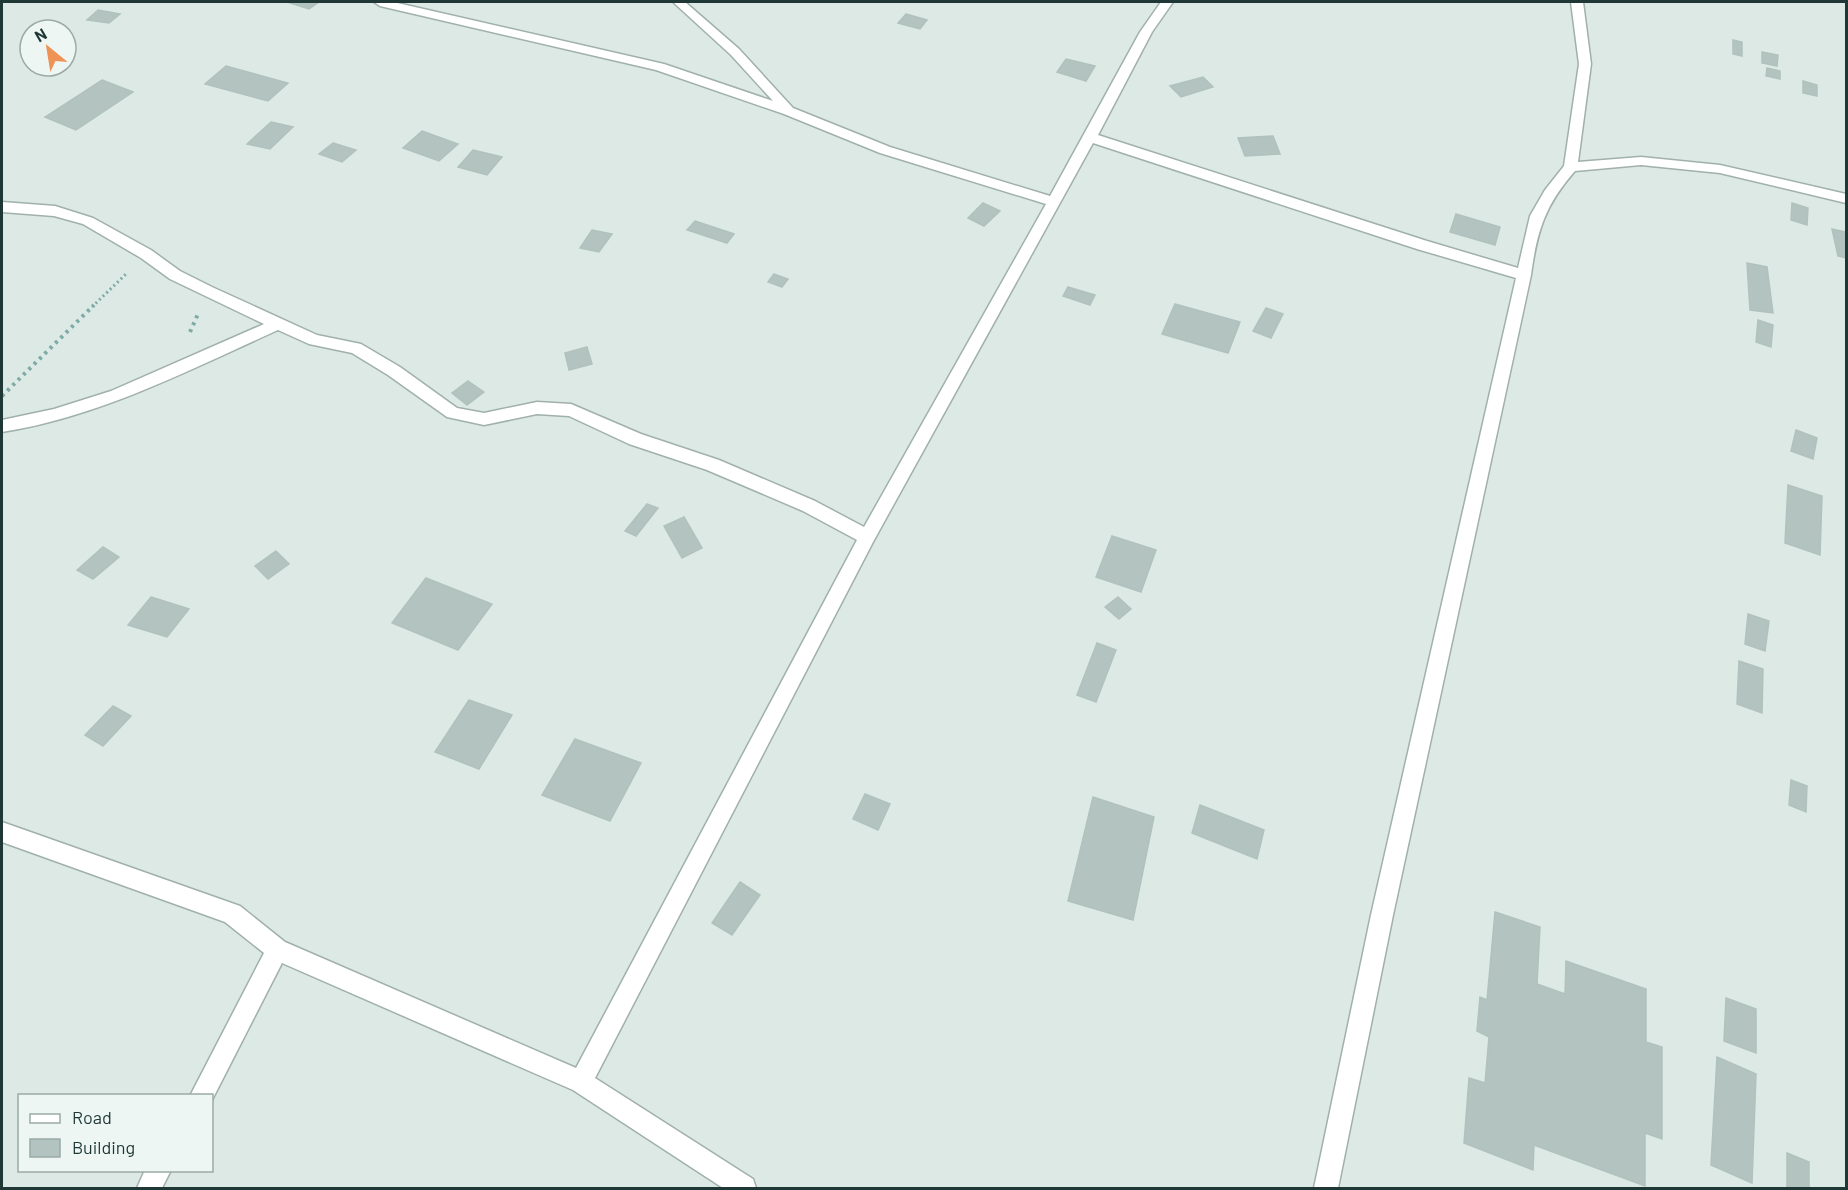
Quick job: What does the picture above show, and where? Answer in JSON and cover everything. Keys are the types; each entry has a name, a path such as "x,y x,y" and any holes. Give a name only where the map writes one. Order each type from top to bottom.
{"street":[{"path":"380,2 660,67 789,111 885,150 1054,202"},
{"path":"679,2 735,52 789,111"},
{"path":"581,1082 867,537 1146,32 1167,2"},
{"path":"1326,1188 1382,915 1524,275 1529,233 1549,191 1571,167 1585,64 1577,2"},
{"path":"1090,137 1422,245 1524,275"},
{"path":"1571,167 1641,161 1720,169 1846,198"},
{"path":"2,207 55,212 88,221 146,254 175,275 278,324 314,340 356,348 453,412 484,418 537,408 571,410 635,440 712,465 809,506 867,537"},
{"path":"2,426 54,415 117,395 278,324"},
{"path":"2,832 232,914 277,951 581,1082 744,1188"},
{"path":"202,1094 277,951"},
{"path":"149,1188 158,1172"}],"path":[{"path":"2,396 146,254"}],"building":[{"path":"319,2 309,9 290,3"},
{"path":"98,10 120,14 109,23 87,20"},
{"path":"906,14 927,20 920,29 898,23"},
{"path":"1733,40 1742,42 1742,56 1733,54"},
{"path":"1762,52 1778,55 1777,66 1762,63"},
{"path":"1066,59 1095,66 1086,81 1057,72"},
{"path":"226,66 288,83 268,101 205,84"},
{"path":"1767,68 1780,71 1780,79 1766,76"},
{"path":"1203,77 1213,87 1181,97 1170,86"},
{"path":"102,80 133,92 76,130 45,117"},
{"path":"1803,81 1817,85 1817,96 1803,93"},
{"path":"271,122 293,127 270,149 247,144"},
{"path":"422,131 458,144 439,161 403,148"},
{"path":"1273,136 1280,154 1245,156 1238,138"},
{"path":"333,143 356,150 342,162 319,154"},
{"path":"473,150 502,157 487,175 458,167"},
{"path":"983,203 1000,211 984,226 968,218"},
{"path":"1792,203 1808,208 1807,225 1791,220"},
{"path":"1456,214 1500,227 1495,245 1450,232"},
{"path":"695,221 734,234 727,243 687,230"},
{"path":"1832,229 1846,232 1846,258 1838,256"},
{"path":"592,230 612,234 599,252 580,248"},
{"path":"1747,263 1767,267 1773,313 1750,310"},
{"path":"774,274 788,279 782,287 768,282"},
{"path":"1068,287 1095,295 1090,305 1063,296"},
{"path":"1175,304 1240,322 1228,353 1162,334"},
{"path":"1266,308 1283,314 1271,338 1253,331"},
{"path":"1758,320 1773,325 1771,347 1756,342"},
{"path":"587,347 592,364 569,370 565,353"},
{"path":"468,381 484,392 467,405 452,393"},
{"path":"1796,430 1817,438 1813,459 1791,451"},
{"path":"1788,485 1822,496 1820,555 1785,543"},
{"path":"647,504 658,508 636,536 625,531"},
{"path":"684,517 702,548 682,558 664,526"},
{"path":"1112,536 1156,550 1141,592 1096,577"},
{"path":"103,547 119,557 93,579 77,570"},
{"path":"276,551 289,564 268,579 255,566"},
{"path":"426,578 492,604 458,650 392,623"},
{"path":"151,597 189,609 167,637 128,625"},
{"path":"1118,597 1131,609 1119,619 1105,607"},
{"path":"1748,614 1769,621 1765,651 1745,644"},
{"path":"1097,643 1116,650 1096,702 1077,695"},
{"path":"1739,661 1763,669 1762,713 1737,704"},
{"path":"469,700 512,715 479,769 435,752"},
{"path":"113,706 131,716 103,746 85,735"},
{"path":"575,739 641,763 610,821 542,795"},
{"path":"1791,780 1807,786 1806,812 1789,805"},
{"path":"865,794 890,804 878,830 853,819"},
{"path":"1093,797 1154,817 1133,920 1068,901"},
{"path":"1200,805 1264,830 1257,859 1192,833"},
{"path":"740,882 760,895 732,935 712,923"},
{"path":"1495,912 1540,927 1537,984 1565,994 1566,961 1646,989 1646,1042 1662,1047 1662,1139 1645,1133 1645,1186 1534,1145 1533,1170 1464,1143 1469,1078 1485,1083 1489,1037 1477,1031 1480,997 1487,1000"},
{"path":"1726,998 1756,1009 1756,1053 1724,1041"},
{"path":"1717,1057 1756,1074 1752,1183 1711,1165"},
{"path":"1787,1153 1809,1162 1809,1188 1787,1188"}]}
